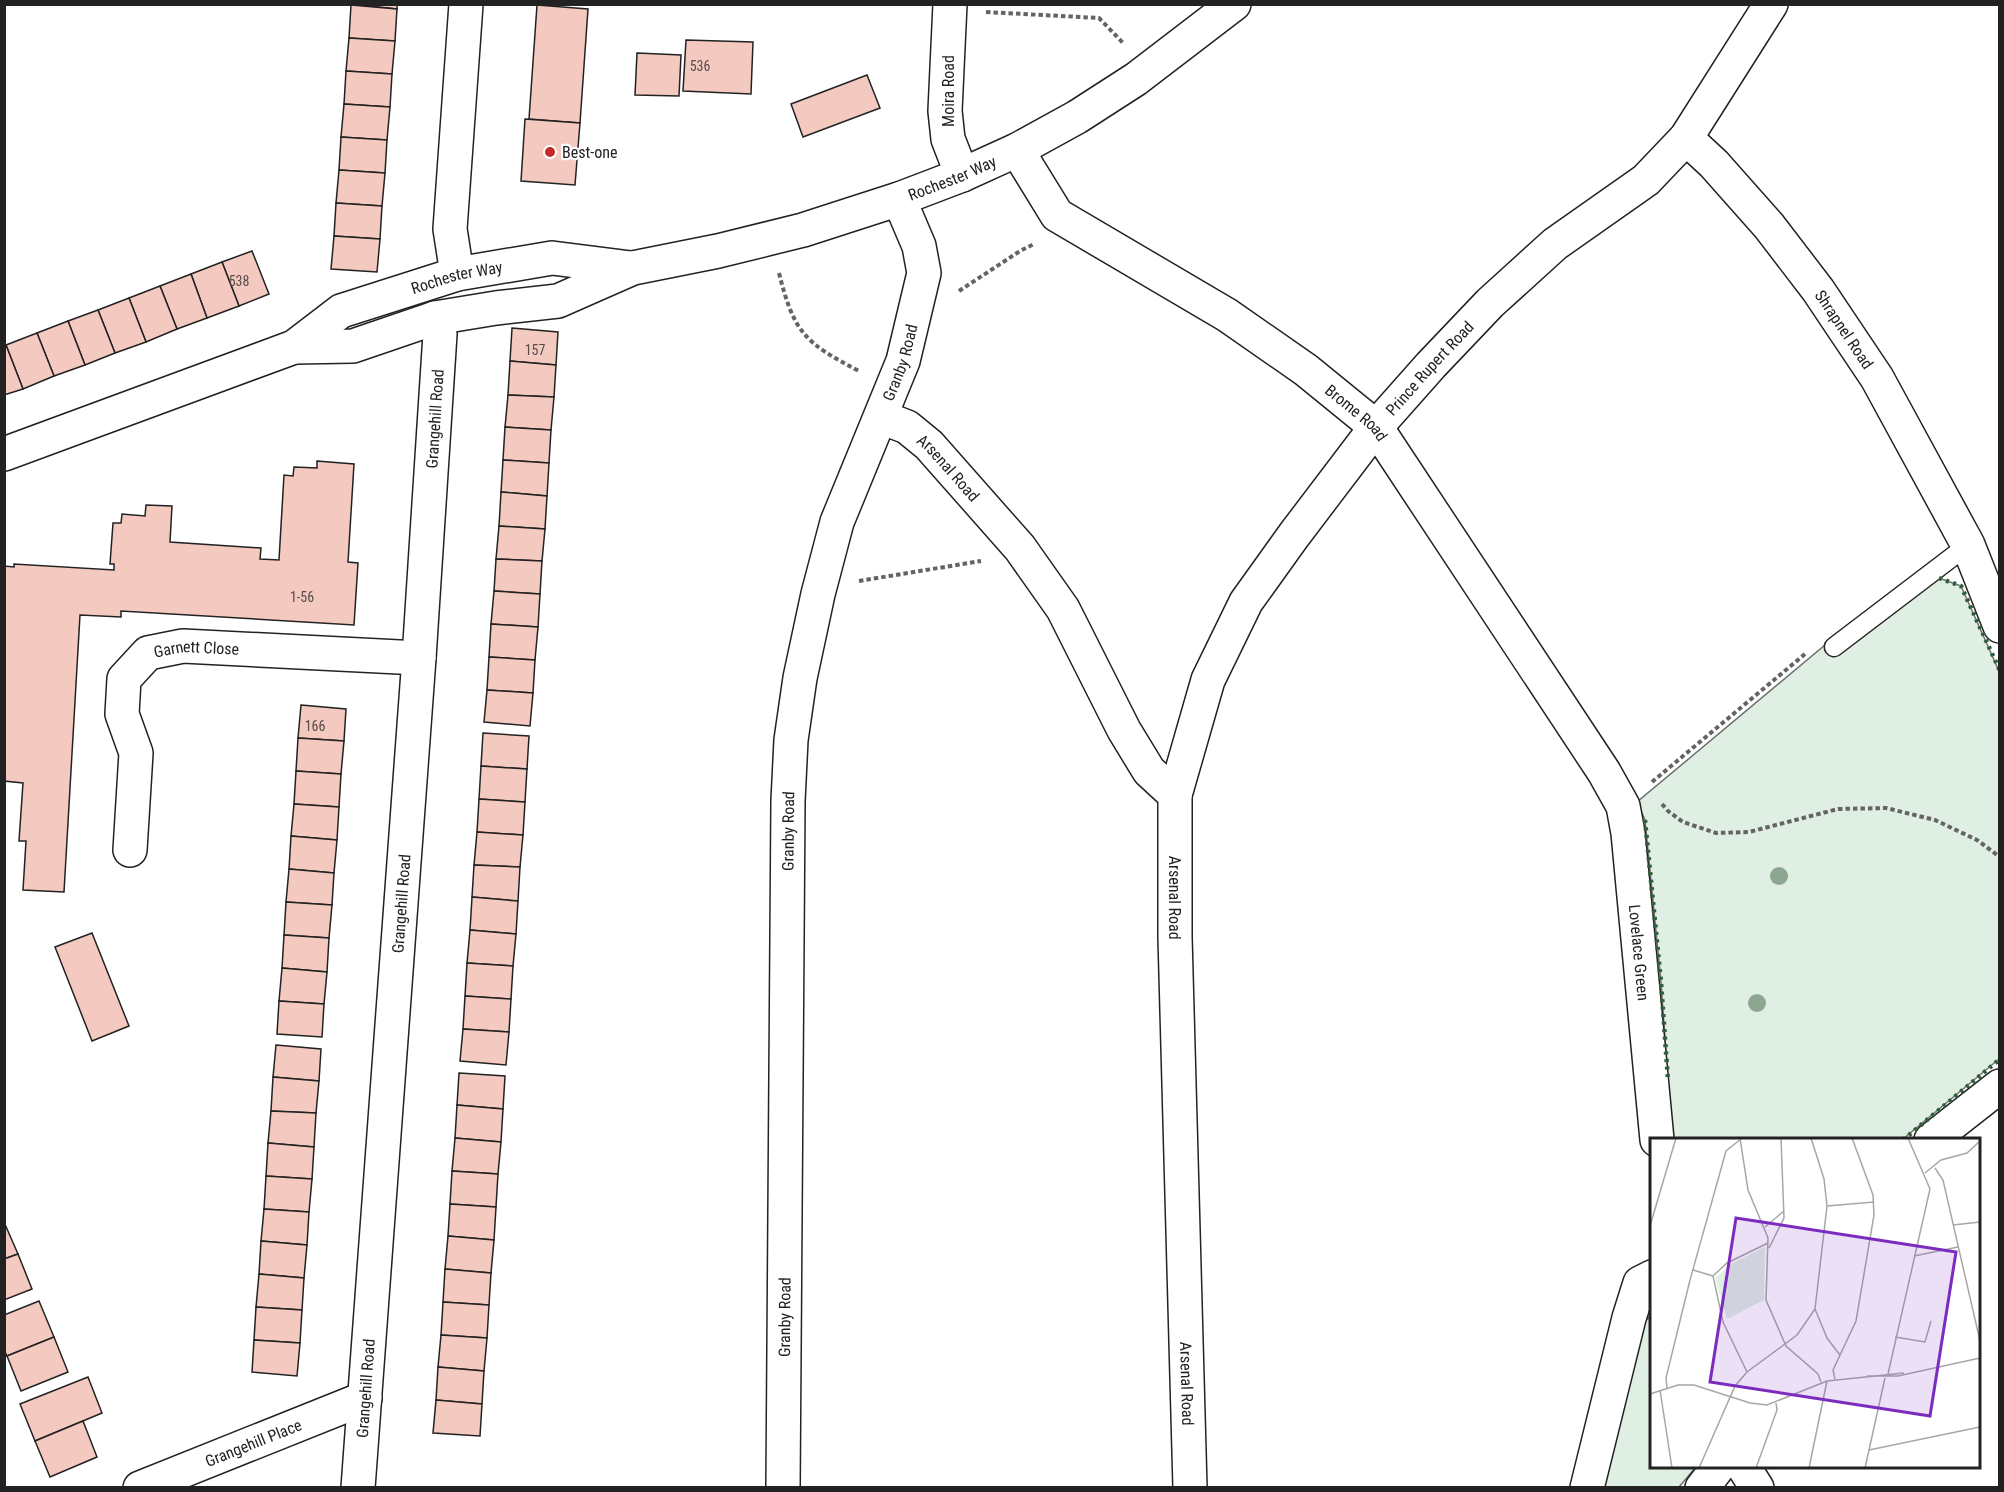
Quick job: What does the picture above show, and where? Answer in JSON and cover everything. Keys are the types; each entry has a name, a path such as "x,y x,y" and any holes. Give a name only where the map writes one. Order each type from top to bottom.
{"street":[{"path":"457,274 450,229 466,4"},
{"name":"Rochester Way","path":"294,347 353,346 435,318 558,301 633,268 717,251 802,230 900,199 962,175 1017,150 1077,117 1149,70 1233,4"},
{"name":"Prince Rupert Road","path":"1175,795 1208,680 1246,602 1294,534 1376,427 1490,303 1555,244 1646,180 1686,138 1771,4"},
{"name":"Moira Road","path":"950,7 945,111 948,139 962,175"},
{"name":"Shrapnel Road","path":"1686,138 1714,164 1769,226 1818,290 1877,378 1968,545"},
{"name":"Brome Road","path":"1017,150 1057,215 1227,315 1306,370 1376,427 1604,772"},
{"name":"Granby Road","path":"783,1488 790,750 800,678 837,522 903,361 924,273 919,246 900,199"},
{"name":"Rochester Way","path":"4,454 294,347 341,311 457,274 552,258 633,268"},
{"name":"Grangehill Road","path":"358,1488 419,658 440,334 435,318"},
{"name":"Arsenal Road","path":"881,417 907,427 929,445 1020,548 1062,609 1124,730 1149,771 1175,795 1175,937 1190,1488"},
{"path":"1968,545 2000,626"},
{"name":"Garnett Close","path":"130,850 136,753 122,714 124,679 148,653 183,646 419,658"},
{"name":"Lovelace Green","path":"1604,772 1623,806 1628,833 1657,1138"},
{"path":"1934,1138 2000,1086"},
{"path":"1587,1488 1629,1318 1640,1283 1650,1278"},
{"name":"Grangehill Place","path":"140,1488 365,1398"},
{"path":"1702,1488 1718,1468"},
{"path":"1744,1468 1757,1488"}],"lane":[{"path":"1834,647 1968,545"}],"path":[{"path":"950,7 1099,18 1149,70"},
{"path":"769,238 791,312 800,329 811,342 831,357 868,375 894,384"},
{"path":"952,295 1020,250 1039,242"},
{"path":"824,575 848,583 979,563 1011,538"},
{"path":"1623,806 1813,648 1834,647"},
{"path":"1623,806 1656,798 1683,822 1716,833 1749,832 1838,809 1886,808 1935,820 1977,840 2000,857"}],"green space":[{"path":"1939,578 1961,586 1999,671 1999,1059 1904,1138 1672,1138 1661,982 1645,820 1637,802 1825,645 1833,654"},
{"path":"1650,1318 1650,1468 1695,1468 1679,1487 1603,1488 1645,1320"}],"building":[{"path":"351,4 397,4 397,9"},
{"path":"351,5 397,9 395,41 349,38"},
{"path":"537,5 588,9 580,123 529,119"},
{"path":"349,38 395,41 392,74 346,71"},
{"path":"686,40 753,42 751,94 683,91"},
{"path":"637,53 681,55 679,96 635,95"},
{"path":"346,71 392,74 390,107 344,104"},
{"path":"867,75 880,108 803,137 791,104"},
{"path":"344,104 390,107 387,140 341,137"},
{"name":"Best-one","path":"525,119 580,123 575,185 521,181"},
{"path":"341,137 387,140 385,173 339,170"},
{"path":"339,170 385,173 382,206 336,203"},
{"path":"336,203 382,206 380,239 334,236"},
{"path":"334,236 380,239 377,272 331,269"},
{"path":"252,251 269,294 239,306 222,262"},
{"path":"222,262 239,306 207,318 191,274"},
{"path":"191,274 207,318 177,329 160,286"},
{"path":"160,286 177,329 146,342 129,298"},
{"path":"129,298 146,342 115,353 98,310"},
{"path":"98,310 115,353 85,365 68,321"},
{"path":"68,321 85,365 54,376 37,333"},
{"path":"512,328 558,332 556,365 510,361"},
{"path":"37,333 54,376 23,389 6,345"},
{"path":"6,345 23,389 4,395 4,346"},
{"path":"510,361 556,365 554,397 508,395"},
{"path":"508,395 554,397 551,430 505,427"},
{"path":"505,427 551,430 549,463 503,460"},
{"path":"503,460 549,463 547,496 501,492"},
{"path":"317,461 354,464 348,562 358,563 354,625 121,611 121,617 80,615 64,892 23,890 26,841 19,841 23,783 4,781 4,566 14,567 14,564 114,570 114,564 110,564 113,523 121,523 122,514 145,516 146,505 172,506 170,542 261,548 260,559 279,560 284,475 293,476 294,467 317,468"},
{"path":"501,492 547,496 545,529 499,526"},
{"path":"499,526 545,529 542,561 496,559"},
{"path":"496,559 542,561 540,594 494,591"},
{"path":"494,591 540,594 538,627 491,624"},
{"path":"491,624 538,627 535,660 489,657"},
{"path":"489,657 535,660 533,693 487,690"},
{"path":"487,690 533,693 530,726 484,722"},
{"path":"301,705 346,709 344,741 298,738"},
{"path":"483,733 529,736 527,769 481,766"},
{"path":"298,738 344,741 341,774 296,771"},
{"path":"481,766 527,769 525,802 479,799"},
{"path":"296,771 341,774 339,807 294,804"},
{"path":"479,799 525,802 523,835 477,832"},
{"path":"294,804 339,807 337,840 291,836"},
{"path":"477,832 523,835 520,867 474,865"},
{"path":"291,836 337,840 334,873 289,869"},
{"path":"474,865 520,867 518,901 472,897"},
{"path":"289,869 334,873 332,905 286,902"},
{"path":"472,897 518,901 516,934 470,930"},
{"path":"286,902 332,905 329,938 284,935"},
{"path":"470,930 516,934 513,966 467,963"},
{"path":"92,933 129,1026 92,1041 55,947"},
{"path":"284,935 329,938 327,972 282,968"},
{"path":"467,963 513,966 511,999 465,996"},
{"path":"282,968 327,972 324,1004 279,1001"},
{"path":"465,996 511,999 509,1032 463,1029"},
{"path":"279,1001 324,1004 322,1037 277,1034"},
{"path":"463,1029 509,1032 506,1065 460,1061"},
{"path":"276,1045 321,1049 319,1081 273,1077"},
{"path":"459,1073 505,1076 503,1109 457,1105"},
{"path":"273,1077 319,1081 316,1113 271,1111"},
{"path":"457,1105 503,1109 501,1142 455,1138"},
{"path":"271,1111 316,1113 314,1147 268,1143"},
{"path":"455,1138 501,1142 498,1174 452,1171"},
{"path":"268,1143 314,1147 312,1179 266,1176"},
{"path":"452,1171 498,1174 496,1207 450,1204"},
{"path":"266,1176 312,1179 309,1212 264,1209"},
{"path":"450,1204 496,1207 494,1240 448,1236"},
{"path":"264,1209 309,1212 307,1245 261,1241"},
{"path":"4,1222 18,1254 4,1259"},
{"path":"448,1236 494,1240 491,1273 445,1269"},
{"path":"261,1241 307,1245 304,1278 259,1274"},
{"path":"18,1254 32,1289 4,1300 4,1259"},
{"path":"445,1269 491,1273 489,1305 443,1302"},
{"path":"259,1274 304,1278 302,1310 256,1307"},
{"path":"39,1301 54,1337 7,1356 4,1350 4,1315"},
{"path":"443,1302 489,1305 487,1338 441,1335"},
{"path":"256,1307 302,1310 300,1343 254,1340"},
{"path":"441,1335 487,1338 484,1371 438,1367"},
{"path":"54,1337 68,1372 21,1391 7,1356"},
{"path":"254,1340 300,1343 297,1376 252,1372"},
{"path":"438,1367 484,1371 482,1404 436,1400"},
{"path":"88,1377 102,1413 35,1441 20,1404"},
{"path":"436,1400 482,1404 480,1436 433,1433"},
{"path":"83,1421 97,1457 50,1477 35,1441"}],"hedge":[{"path":"1939,578 1961,586 2000,671"},
{"path":"1645,820 1668,1080"},
{"path":"1905,1138 2000,1059"}],"place":[{"name":"Best-one","path":"550,152"}]}
